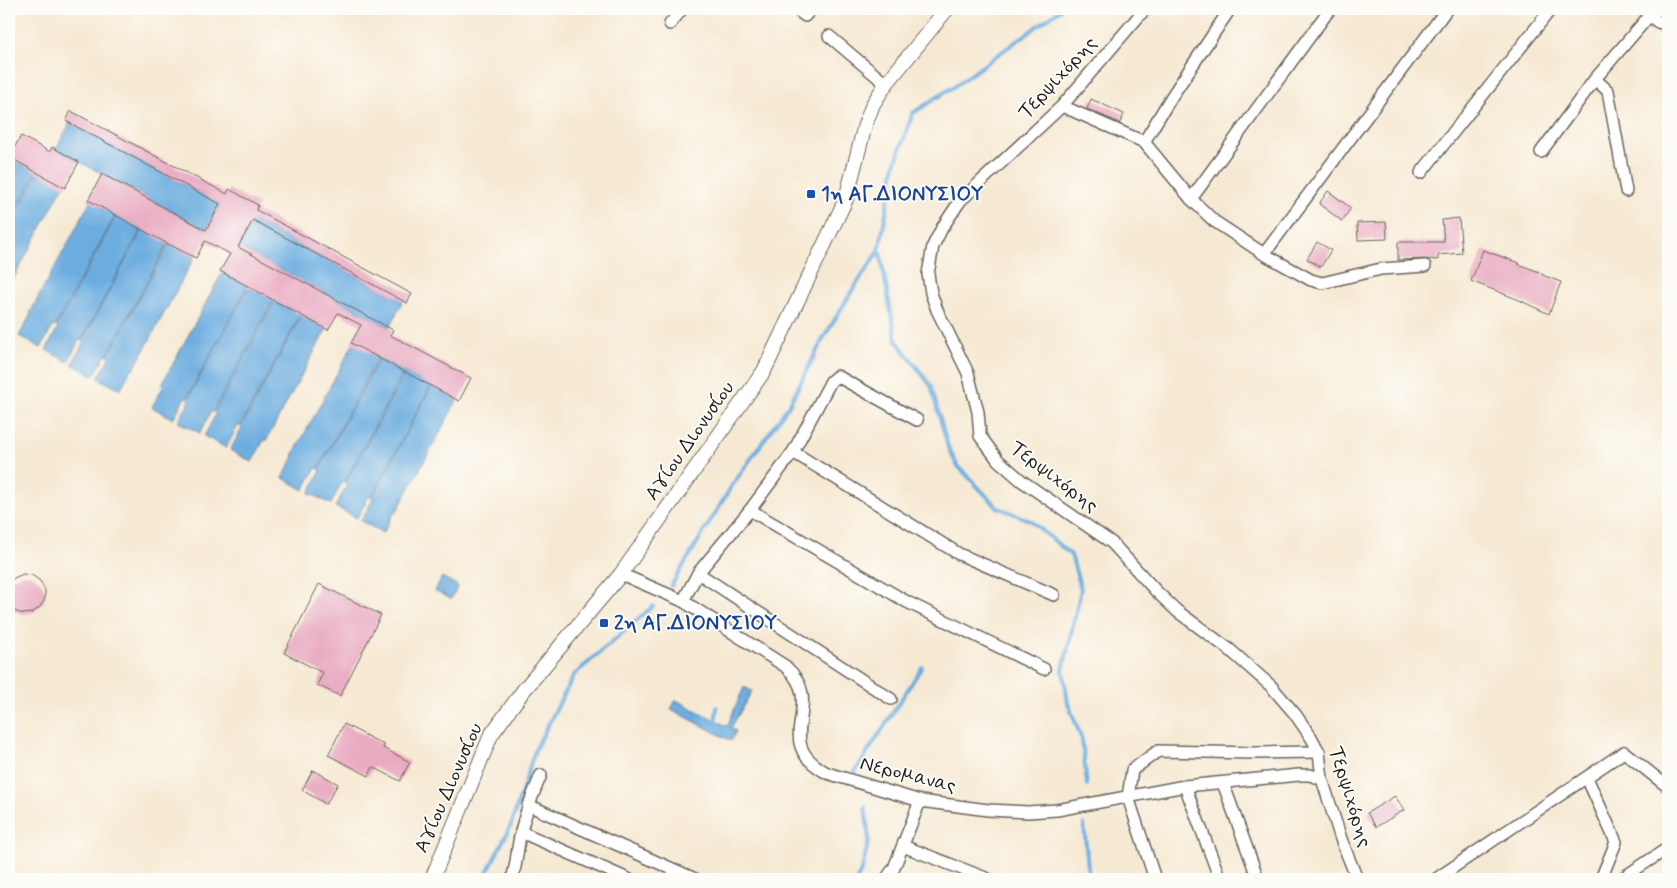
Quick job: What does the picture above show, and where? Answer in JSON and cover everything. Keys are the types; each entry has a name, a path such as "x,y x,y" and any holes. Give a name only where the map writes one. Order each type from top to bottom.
{"street":[{"path":"670,24 682,9"},
{"name":"Αγίου Διονυσίου","path":"432,879 491,735 523,691 620,574 764,371 846,199 873,104 886,84 947,9"},
{"name":"Τερψιχόρης","path":"1145,9 1062,106 960,201 942,228 933,246 928,274 930,293 968,373 978,412 980,436 998,460 1016,476 1112,543 1177,611 1230,650 1271,686 1295,714 1319,752 1322,779 1357,879"},
{"path":"1144,142 1230,9"},
{"path":"1191,200 1330,9"},
{"path":"1264,254 1447,9"},
{"path":"1421,173 1550,9"},
{"path":"1541,152 1595,79 1651,11 1658,22 1668,25"},
{"path":"829,36 886,84"},
{"path":"1595,79 1608,91 1626,192"},
{"path":"1062,106 1144,142 1191,200 1214,222 1264,254 1311,280 1322,283 1381,269 1425,266"},
{"path":"683,601 698,573 750,510 793,452 831,381 837,376 917,420"},
{"path":"793,452 959,554 1054,595"},
{"path":"750,510 907,602 1044,669"},
{"path":"698,573 891,700"},
{"name":"Νερομανας","path":"620,574 683,601 785,666 794,674 800,683 803,695 803,709 798,737 806,759 816,767 828,773 920,801 988,810 1036,812 1057,810 1184,786 1298,775 1310,775 1322,779"},
{"path":"1155,879 1128,797 1132,770 1158,751 1319,752"},
{"path":"1436,879 1624,752 1668,787"},
{"path":"512,879 528,805 542,775"},
{"path":"1587,778 1616,842 1602,879"},
{"path":"1223,782 1258,879"},
{"path":"1184,786 1220,879"},
{"path":"887,879 894,868 920,801"},
{"path":"528,805 695,879"},
{"path":"521,832 628,879"},
{"path":"903,846 988,879"},
{"path":"1621,879 1668,848"}],"water":[{"path":"70,123 220,204 206,230 56,149"},
{"path":"22,142 32,147 22,165 25,166 35,149 45,154 9,224 9,164"},
{"path":"49,156 49,179 51,180 71,168 61,186 63,187 9,287 9,227 37,174 39,174"},
{"path":"101,184 101,207 103,209 123,196 113,214 115,216 41,348 19,336"},
{"path":"127,199 149,211 140,228 141,230 68,362 46,350 58,328 56,327"},
{"path":"153,213 167,244 94,376 72,364 84,342 82,341"},
{"path":"253,220 403,301 389,328 238,247"},
{"path":"180,227 180,250 183,251 202,239 192,257 194,258 134,369 132,368 120,390 98,378 110,357 108,355 168,245 170,245"},
{"path":"233,256 242,261 233,278 235,280 245,263 255,268 247,287 187,398 185,397 173,419 152,407 164,385 162,384"},
{"path":"259,270 269,275 259,293 262,294 272,277 281,282 273,301 200,433 178,422 190,400 188,398"},
{"path":"286,284 295,289 286,307 288,309 298,291 308,296 298,314 300,316 226,448 204,436 216,414 214,413 274,302 276,302"},
{"path":"312,299 312,322 315,323 334,311 324,329 326,330 266,441 264,440 252,462 230,450 301,316"},
{"path":"364,327 386,339 376,357 378,358 318,469 316,468 304,490 283,478 293,455"},
{"path":"390,341 412,353 404,372 331,504 309,493 321,471 319,469"},
{"path":"417,355 416,378 419,380 439,367 429,385 431,386 371,497 369,496 357,518 335,507 347,485 345,483 405,373 407,373"},
{"path":"443,370 443,392 445,394 465,382 455,399 457,401 383,533 361,521 431,387 433,387"},
{"path":"442,577 458,586 451,599 435,591"},
{"path":"744,687 752,691 731,728 736,731 731,741 671,709 676,700 727,726"}],"building":[{"path":"1091,99 1124,114 1120,123 1087,109"},
{"path":"71,111 227,194 229,189 258,205 256,210 412,294 407,303 253,220 238,247 393,330 390,335 471,378 459,401 351,343 361,325 338,313 328,330 220,271 230,254 205,241 196,258 88,200 102,174 206,230 220,204 66,121"},
{"path":"21,136 50,152 52,147 79,162 65,188 9,157"},
{"path":"1328,191 1351,208 1342,221 1319,204"},
{"path":"1459,218 1462,253 1438,255 1438,260 1398,260 1398,242 1444,242 1442,220"},
{"path":"1386,222 1387,239 1358,240 1357,223"},
{"path":"1317,242 1331,250 1321,267 1307,259"},
{"path":"1483,250 1519,263 1561,282 1549,314 1471,281"},
{"path":"23,574 32,575 40,581 45,590 45,599 40,607 32,613 23,614 14,611 9,605 9,583 14,578"},
{"path":"319,584 381,615 340,696 317,685 323,673 284,653"},
{"path":"344,724 384,745 383,748 410,762 400,781 373,767 369,776 328,755"},
{"path":"313,770 338,784 326,804 302,790"},
{"path":"1395,796 1404,810 1376,827 1367,813"}],"waterway":[{"path":"671,586 733,484 789,405 823,339 879,251 895,164 913,113 956,85 1061,9"},
{"path":"880,252 896,340 931,386 948,447 957,465 997,507 1031,521 1071,555 1081,589 1063,670 1068,703 1082,740 1087,785"},
{"path":"484,879 511,825 535,750 574,675 653,606"},
{"path":"855,772 922,667"},
{"path":"715,724 717,707"},
{"path":"857,879 862,869 869,839 865,806"},
{"path":"1084,824 1089,879"}],"place":[{"name":"1η ΑΓ.ΔΙΟΝΥΣΙΟΥ","path":"811,194"},
{"name":"2η ΑΓ.ΔΙΟΝΥΣΙΟΥ","path":"604,623"}]}
